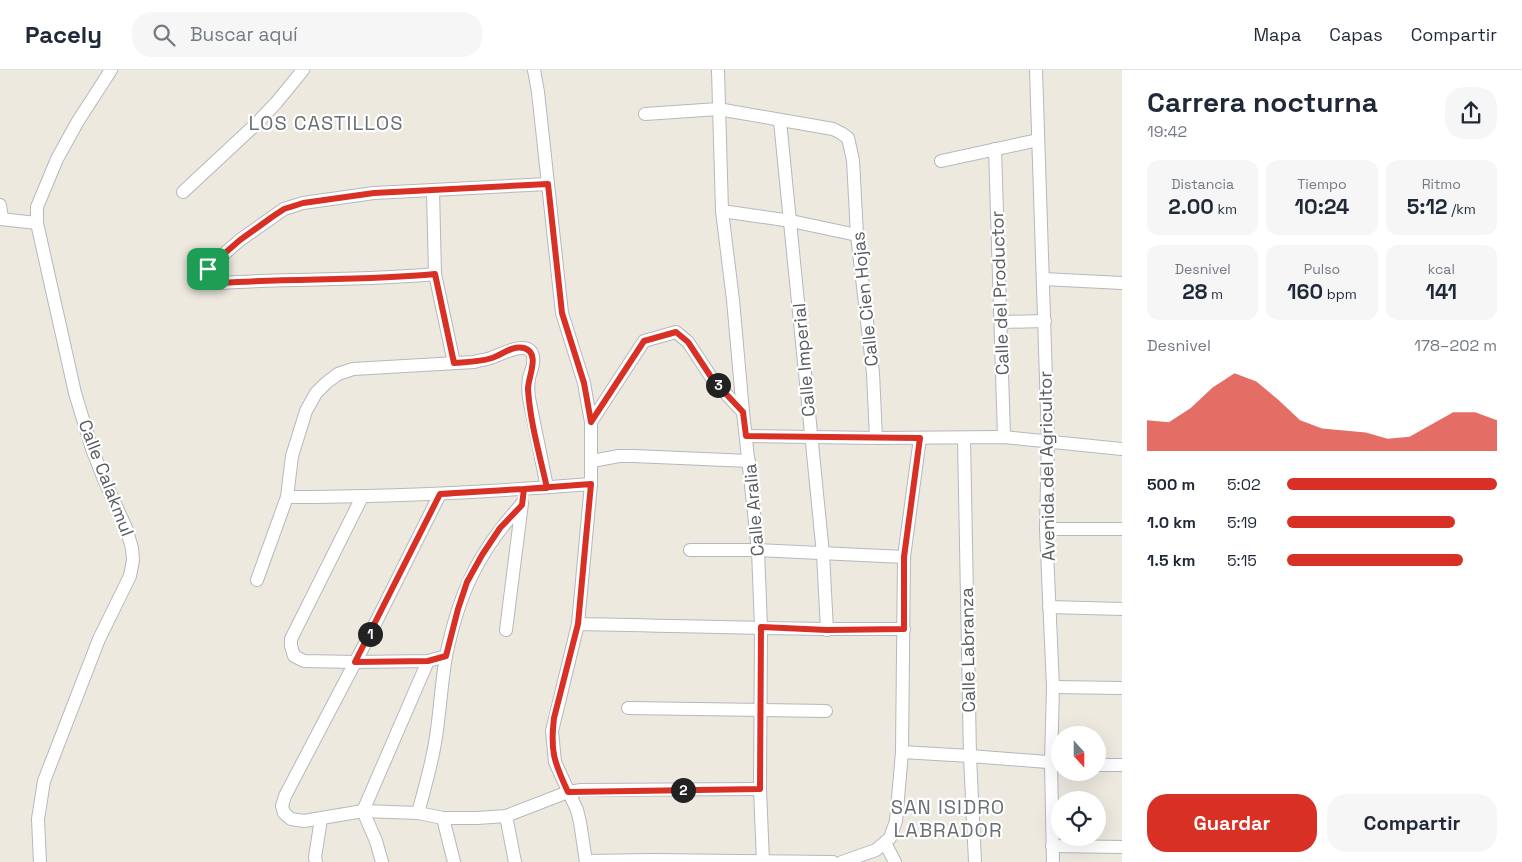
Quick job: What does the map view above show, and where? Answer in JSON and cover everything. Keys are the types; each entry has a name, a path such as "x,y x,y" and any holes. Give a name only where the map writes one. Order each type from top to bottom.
{"street":[{"name":"Calle Calakmul","path":"40,862 38,819 44,781 99,639 130,576 133,560 132,548 126,528 92,449 75,393 37,223 37,207 57,159 78,121 111,70"},
{"path":"183,192 276,103 303,70"},
{"path":"534,70 562,313 584,383 591,422 591,484 578,624 552,731 555,762 577,810 586,862 652,860 834,862"},
{"name":"Calle Aralia","path":"718,70 722,210 758,550 761,627 760,789 763,862"},
{"name":"Avenida del Agricultor","path":"1036,70 1048,442 1046,528 1055,726"},
{"name":"Calle Cien Hojas","path":"645,114 718,109 834,129 848,138 853,160 857,236 873,373 876,438"},
{"name":"Calle Imperial","path":"780,121 823,554 827,630"},
{"path":"941,161 1038,140"},
{"name":"Calle del Productor","path":"996,149 1004,437"},
{"path":"435,274 378,279 346,278 222,283 210,278 208,269 240,240 284,209 293,206 325,199 364,194 548,184"},
{"path":"433,190 435,274 454,363"},
{"path":"0,205 1,218 37,223"},
{"path":"722,210 791,221 857,236"},
{"path":"1043,279 1122,282"},
{"path":"1001,322 1045,321"},
{"path":"591,422 644,341 676,332 688,342 713,380 743,412"},
{"path":"257,580 286,497 292,456 306,411 316,393 326,383 338,374 353,369 454,363 492,358 513,348 522,348 530,352 533,357 533,363 529,377 529,398 547,488"},
{"path":"746,436 1004,437 1122,449"},
{"path":"842,862 880,847 890,838 896,821 902,752 904,557 920,438"},
{"name":"Calle Labranza","path":"964,438 974,862"},
{"path":"592,461 619,456 749,461"},
{"path":"286,497 440,494 591,484"},
{"path":"506,630 524,489"},
{"path":"440,494 285,796 282,806 284,813 291,819 304,821 363,811 418,814 443,818 477,818 506,816 568,792 760,789"},
{"path":"362,497 291,639 294,656 304,661 355,662 428,661 446,656"},
{"path":"418,814 435,744 446,656 467,582 500,528 522,505"},
{"path":"1046,528 1122,530"},
{"path":"690,550 758,550 904,557"},
{"path":"1049,607 1122,609"},
{"path":"578,624 827,630 904,629"},
{"path":"382,862 376,841 363,811 428,661"},
{"path":"1053,687 1122,688"},
{"path":"628,708 826,711"},
{"path":"902,752 1051,763"},
{"path":"1106,765 1122,765"},
{"path":"506,816 515,862"},
{"path":"443,818 454,862"},
{"path":"316,862 315,857 321,819"},
{"path":"1052,846 1122,847"},
{"name":"Avenida del Agricultor","path":"1052,846 1052,862"},
{"path":"880,847 894,862"}],"district":[{"name":"LOS CASTILLOS","path":"326,123"},
{"name":"SAN ISIDRO LABRADOR","path":"948,818"}],"route":[{"path":"208,269 210,278 222,283 346,278 378,279 435,274 454,363 474,362 492,358 513,348 522,348 530,352 533,357 533,363 529,377 529,398 547,488 524,489 486,491 440,494 355,662 428,661 446,656 467,582 500,528 522,505 524,489 547,488 591,484 578,624 552,731 552,747 555,762 568,792 581,790 760,789 761,627 827,630 904,629 904,557 920,438 746,436 743,412 713,380 688,342 676,332 644,341 591,422 584,383 562,313 548,184 374,193 303,203 284,209 272,217 240,240 208,269"}]}
